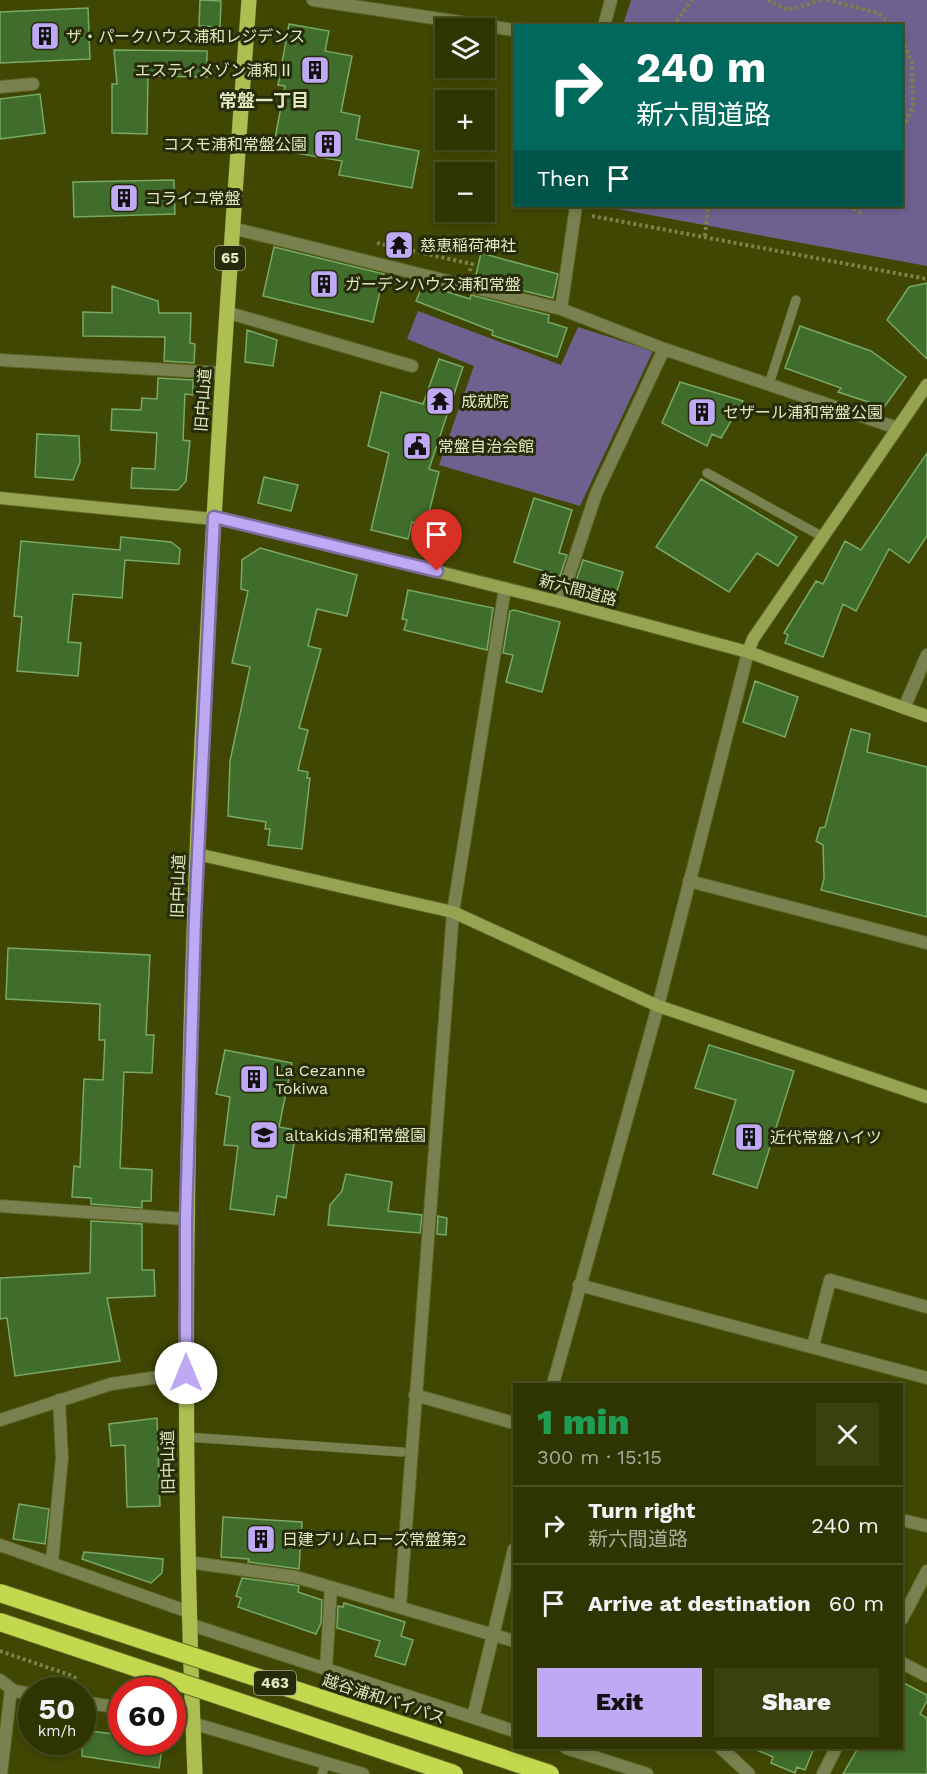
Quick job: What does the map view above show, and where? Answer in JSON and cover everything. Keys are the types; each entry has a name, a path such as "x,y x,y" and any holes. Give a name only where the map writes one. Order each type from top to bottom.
{"highway":[{"name":"越谷浦和バイパス","path":"0,1593 550,1774"},
{"name":"463","path":"0,1622 454,1774"}],"main road":[{"name":"旧中山道","path":"195,1774 188,1562 186,1219 197,854 222,373 249,0"}],"street":[{"path":"313,0 513,30"},
{"path":"605,24 611,0"},
{"path":"0,87 33,84"},
{"path":"561,309 576,209"},
{"path":"232,228 561,309 664,349 897,428"},
{"path":"226,312 412,366"},
{"path":"560,602 596,494 664,349"},
{"path":"0,360 222,373"},
{"path":"553,1383 658,1006 748,652 753,639 897,428 922,401 927,385"},
{"name":"新六間道路","path":"0,498 214,517 560,602 748,652 927,716"},
{"path":"400,1606 453,912 504,588"},
{"path":"904,708 927,655"},
{"path":"197,854 453,912 658,1006 927,1097"},
{"path":"689,881 927,943"},
{"path":"0,1206 186,1219"},
{"path":"813,1346 830,1280 927,1307"},
{"path":"579,1285 927,1378"},
{"path":"0,1420 111,1384 186,1373"},
{"path":"415,1395 513,1423"},
{"path":"52,1562 62,1458 59,1400"},
{"path":"903,1520 927,1526"},
{"path":"0,1545 52,1562 189,1618 326,1669 513,1731"},
{"path":"188,1562 296,1577 513,1641"},
{"path":"903,1616 927,1571"},
{"path":"472,1717 512,1572"},
{"path":"326,1669 331,1587"},
{"path":"903,1664 927,1676"},
{"path":"0,1680 11,1689 18,1691"},
{"path":"1,1774 11,1689"},
{"path":"186,1720 324,1768 363,1774"},
{"path":"569,1749 647,1774"},
{"path":"721,1749 748,1774"},
{"path":"823,1774 836,1749"}],"lane":[{"path":"770,384 796,300"},
{"path":"707,473 823,537"},
{"path":"186,1437 402,1452"}],"path":[{"path":"674,24 692,0"},
{"path":"768,0 788,10 822,0"},
{"path":"827,0 878,13 890,24"},
{"path":"903,41 912,62 914,107 903,127"},
{"path":"705,236 708,207"},
{"path":"850,207 863,214"},
{"path":"576,209 927,279"},
{"path":"0,1651 74,1677"}],"shaded area":[{"path":"631,0 927,0 927,266 606,207 903,207 903,24 623,24"},
{"path":"418,311 561,365 578,327 653,351 580,506 439,465 474,366 407,339"}],"building":[{"path":"200,0 221,1 220,27 199,26"},
{"name":"ザ・パークハウス浦和レジデンス","path":"88,8 90,59 0,63 0,12"},
{"path":"289,24 329,31 325,51 352,56 341,112 360,116 356,139 419,151 412,188 339,175 342,161 273,149 285,86 278,85"},
{"path":"114,50 207,51 207,77 148,76 147,134 112,133 112,84 117,84"},
{"path":"40,94 45,133 0,139 0,99"},
{"name":"コライユ常盤","path":"174,180 175,214 74,217 73,182"},
{"name":"ガーデンハウス浦和常盤","path":"274,247 384,274 373,322 263,296"},
{"path":"481,253 558,274 553,298 475,279"},
{"path":"927,283 927,359 887,320 909,287"},
{"path":"423,284 470,299 471,295 549,315 548,322 567,328 557,357 492,335 493,331 416,301"},
{"path":"112,286 158,301 159,313 191,313 190,343 195,344 194,363 164,361 165,337 83,336 83,312 112,313"},
{"path":"800,326 871,351 906,377 884,407 838,392 841,388 785,368"},
{"path":"247,330 277,340 273,366 245,362"},
{"path":"439,359 463,367 429,469 439,472 426,525 412,522 408,539 371,530 389,453 368,446 381,392 423,404"},
{"path":"158,378 193,380 193,395 185,394 183,440 190,441 186,481 178,490 131,488 132,468 155,469 157,433 111,430 112,409 141,410 142,398 157,399"},
{"name":"セザール浦和常盤公園","path":"680,382 743,401 721,438 712,434 707,446 662,423"},
{"path":"37,434 79,436 80,462 73,480 35,477"},
{"path":"927,453 927,536 909,563 889,549 856,611 843,604 823,657 785,643 788,635 784,633 816,581 823,584 845,541 861,550"},
{"path":"264,477 298,485 291,511 258,503"},
{"path":"701,479 797,537 778,566 757,553 729,592 656,547"},
{"path":"534,498 572,510 559,553 567,555 560,576 514,562"},
{"path":"121,537 171,542 180,549 179,564 125,560 122,598 73,594 68,642 81,643 78,676 17,671 22,617 14,616 21,541 120,550"},
{"path":"260,548 357,575 347,616 317,609 308,646 321,649 299,728 308,730 298,770 308,772 307,778 310,778 302,849 268,845 270,829 265,829 266,822 228,816 230,761 250,667 232,663 248,591 241,589 242,560"},
{"path":"583,560 623,572 616,594 576,581"},
{"path":"408,590 493,608 487,650 404,630 407,620 402,619"},
{"path":"514,610 560,622 542,692 506,682 513,655 503,653 510,611"},
{"path":"755,681 798,697 785,737 743,722"},
{"path":"851,729 870,734 867,752 927,767 927,917 821,890 824,879 823,845 816,841 820,828 825,827"},
{"path":"8,948 150,955 146,1035 154,1035 152,1073 124,1072 120,1168 152,1170 151,1201 142,1201 142,1208 91,1204 91,1198 72,1197 74,1166 80,1167 84,1079 103,1080 105,1040 99,1040 100,1004 6,999"},
{"name":"近代常盤ハイツ","path":"709,1045 794,1071 757,1188 713,1174 736,1100 695,1088"},
{"path":"225,1050 292,1063 279,1127 296,1130 286,1198 277,1196 274,1215 230,1209 238,1146 224,1145 230,1097 216,1094"},
{"path":"346,1174 392,1182 388,1211 422,1215 420,1233 328,1225 330,1205 342,1191"},
{"path":"438,1216 447,1218 446,1235 437,1234"},
{"path":"91,1221 142,1224 142,1270 154,1270 155,1296 107,1298 120,1361 15,1376 7,1318 0,1319 0,1278 90,1273"},
{"path":"157,1418 160,1506 127,1507 125,1445 111,1446 109,1424"},
{"path":"19,1504 49,1509 45,1544 13,1539"},
{"name":"日建プリムローズ常盤第2","path":"223,1517 302,1522 299,1569 248,1562 249,1559 221,1557"},
{"path":"84,1552 163,1559 162,1573 151,1583 82,1559"},
{"path":"242,1578 299,1586 298,1592 322,1600 321,1623 316,1634 238,1607 241,1598 236,1596"},
{"path":"344,1603 405,1622 401,1636 413,1640 405,1665 375,1656 380,1641 337,1628 338,1606 343,1607"},
{"path":"903,1683 927,1695 927,1701 920,1714 927,1718 927,1774 843,1774 857,1749 903,1749"},
{"path":"96,1732 108,1733 108,1755 161,1755 159,1768 82,1756 96,1755"},
{"path":"754,1749 814,1749 805,1770 797,1767 795,1773 771,1763 773,1757"}],"place":[{"name":"ザ・パークハウス浦和レジデンス","path":"45,36"},
{"name":"エスティメゾン浦和Ⅱ","path":"315,70"},
{"name":"コスモ浦和常盤公園","path":"328,144"},
{"name":"コライユ常盤","path":"124,198"},
{"name":"慈恵稲荷神社","path":"399,245"},
{"name":"ガーデンハウス浦和常盤","path":"324,284"},
{"name":"成就院","path":"440,401"},
{"name":"セザール浦和常盤公園","path":"702,412"},
{"name":"常盤自治会館","path":"417,446"},
{"name":"La Cezanne Tokiwa","path":"254,1079"},
{"name":"altakids浦和常盤園","path":"264,1135"},
{"name":"近代常盤ハイツ","path":"749,1137"},
{"name":"日建プリムローズ常盤第2","path":"261,1539"}],"district":[{"name":"常盤一丁目","path":"264,100"}],"route":[{"path":"186,1373 186,1219 197,854 214,517 437,571"}]}
